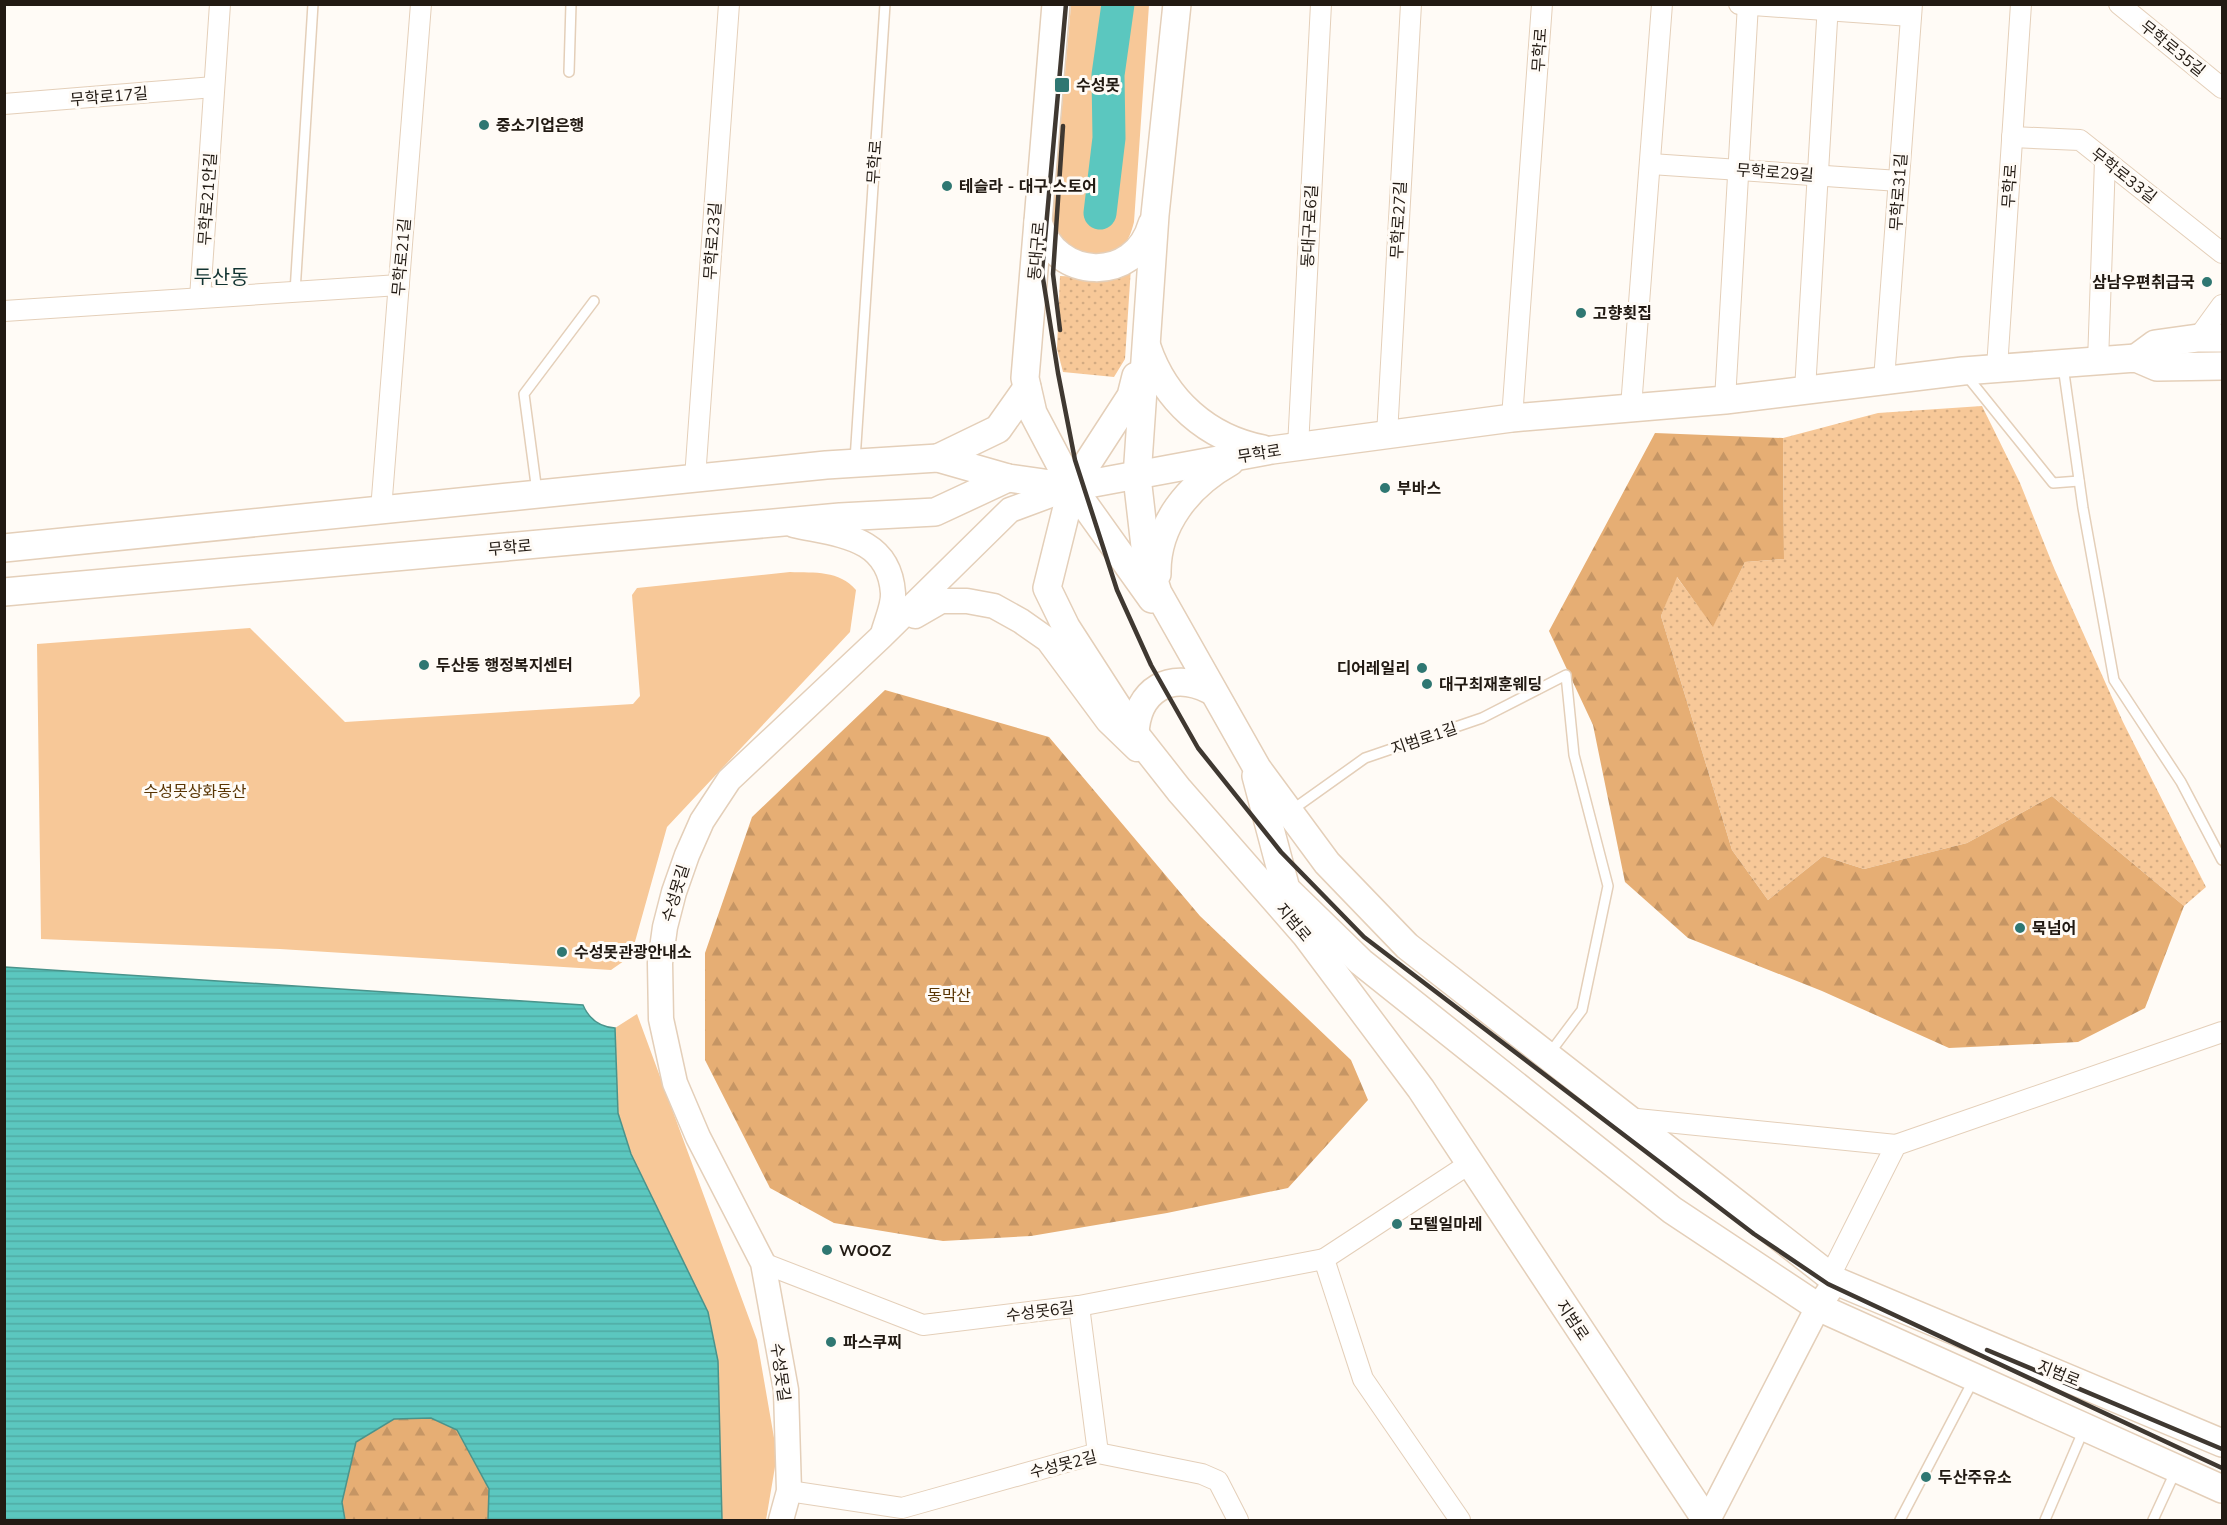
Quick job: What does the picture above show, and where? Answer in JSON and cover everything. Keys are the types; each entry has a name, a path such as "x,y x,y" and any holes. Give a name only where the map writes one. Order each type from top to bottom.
{"main road":[{"name":"동대구로","path":"1056,4 1025,378 1033,413 1072,488"},
{"path":"1072,488 1131,396 1145,340 1155,215 1177,4"},
{"path":"1038,222 1044,237 1060,256 1082,266 1098,268 1122,262 1136,253 1150,233 1155,215"},
{"name":"무학로","path":"4,548 695,478 855,463 938,458 1008,478 1072,488 1240,456 1512,418 1725,400 1963,371 2136,358 2156,344 2210,338"},
{"path":"1145,340 1161,378 1186,410 1225,438 1285,449"},
{"name":"지범로","path":"1145,340 1137,477 1146,555 1158,593 1210,690 1251,758 1289,812 1327,862 1407,946 1833,1279 2223,1443"},
{"name":"무학로","path":"2136,358 2157,367 2223,366"},
{"path":"938,458 998,429 1028,388"},
{"path":"1158,593 1157,570 1160,546 1168,524 1180,504 1206,475 1240,456"},
{"name":"무학로","path":"4,592 782,523 935,512 1008,478"},
{"name":"지범로","path":"1072,488 1191,655"},
{"name":"지범로","path":"1072,488 1047,588 1066,627 1135,734 1179,790 1305,934 1421,1089 1707,1521"},
{"path":"1135,734 1140,708 1147,696 1158,688 1184,681 1210,690"},
{"path":"1251,758 1286,889 1352,954 1672,1210 1818,1307 2223,1489"}],"street":[{"name":"무학로21안길","path":"200,298 219,4"},
{"name":"무학로21길","path":"381,510 421,4"},
{"name":"무학로23길","path":"695,478 729,4"},
{"name":"동대구로6길","path":"1285,449 1321,4"},
{"name":"무학로27길","path":"1387,435 1411,4"},
{"name":"무학로","path":"1512,418 1542,4"},
{"path":"1631,407 1662,4"},
{"path":"1739,4 1911,10"},
{"name":"무학로","path":"1997,368 2020,4"},
{"path":"1725,400 1748,5"},
{"path":"1805,390 1828,7"},
{"name":"무학로35길","path":"2128,8 2223,88"},
{"name":"무학로31길","path":"1884,380 1911,10"},
{"name":"무학로17길","path":"4,104 214,87"},
{"name":"무학로33길","path":"2012,137 2080,140 2223,253"},
{"path":"2098,362 2105,160"},
{"name":"무학로29길","path":"1651,164 1899,181"},
{"path":"4,310 399,285"},
{"path":"2210,338 2223,305"},
{"name":"수성못길","path":"781,1521 789,1491 786,1390 763,1263 698,1137 675,1083 661,1018 660,963 665,927 687,855 702,820 729,780 882,636 1010,510 1072,488"},
{"path":"782,523 854,538 876,550 888,569 893,594 882,636"},
{"path":"882,636 940,601 967,601 994,606 1048,640 1108,721 1179,790"},
{"path":"1627,1119 1896,1145 2223,1032"},
{"path":"1707,1521 1833,1279 1896,1145"},
{"name":"수성못6길","path":"763,1263 924,1324 1079,1306 1324,1259 1469,1164"},
{"path":"1324,1259 1363,1379 1456,1519"},
{"path":"1079,1306 1098,1453"},
{"name":"수성못2길","path":"789,1491 905,1514 1098,1453 1202,1474 1218,1481 1238,1521"}],"lane":[{"path":"295,292 313,4"},
{"path":"569,72 571,4"},
{"name":"무학로","path":"855,463 885,4"},
{"path":"537,494 524,394 594,301"},
{"path":"2062,364 2079,481 2114,680 2181,782 2223,860"},
{"path":"1963,371 2053,483 2079,481"},
{"name":"지범로1길","path":"1289,812 1365,758 1482,718 1566,675 1575,755 1608,886 1582,1010 1547,1056"},
{"path":"1900,1521 1975,1377"},
{"path":"2045,1521 2085,1426"},
{"path":"2153,1521 2177,1468"}],"green space":[{"path":"1071,5 1149,5 1134,222 1124,245 1113,253 1089,260 1056,236 1052,219"},
{"path":"1131,267 1125,359 1114,377 1063,372 1057,349 1060,276 1111,278"},
{"path":"1982,406 2020,483 2054,568 2123,722 2206,887 2184,906 2052,796 1967,843 1864,869 1823,856 1768,900 1732,850 1661,616 1676,576 1713,626 1745,562 1784,559 1783,438 1878,413"},
{"path":"1655,433 1783,438 1784,559 1745,562 1713,627 1677,577 1661,616 1732,850 1768,900 1823,856 1864,869 1967,843 2052,796 2184,906 2145,1008 2078,1042 1949,1048 1822,991 1688,938 1625,882 1593,725 1549,631"},
{"name":"수성못상화동산","path":"790,572 834,576 856,590 850,632 667,827 631,956 611,970 280,949 41,939 37,644 250,628 345,722 633,704 640,696 632,595 637,588"},
{"name":"동막산","path":"885,690 1049,737 1200,916 1351,1060 1368,1100 1288,1188 1167,1213 1031,1236 943,1241 834,1223 770,1188 705,1060 705,953 752,817"},
{"path":"637,1014 757,1340 777,1455 766,1520 722,1520 718,1361 708,1312 631,1154 618,1113 615,1028"},
{"path":"431,1418 458,1430 489,1489 488,1520 345,1520 342,1502 356,1442 394,1419"}],"water":[{"path":"5,967 583,1005 596,1021 615,1028 618,1113 631,1154 708,1312 718,1361 722,1520 488,1520 489,1489 457,1430 431,1418 394,1419 356,1442 342,1502 345,1520 5,1520"}],"waterway":[{"path":"1100,213 1109,138 1108,75 1118,4"}],"railway":[{"path":"1066,4 1042,272 1058,373 1075,460 1117,590 1151,665 1198,748 1281,852 1364,937 1754,1234 1828,1284 2222,1468"},
{"path":"1060,330 1053,274 1063,126"},
{"path":"1987,1350 2222,1449"}],"place":[{"name":"수성못","path":"1062,85"},
{"name":"중소기업은행","path":"484,125"},
{"name":"테슬라 - 대구 스토어","path":"947,186"},
{"name":"삼남우편취급국","path":"2207,282"},
{"name":"고향횟집","path":"1581,313"},
{"name":"부바스","path":"1385,488"},
{"name":"두산동 행정복지센터","path":"424,665"},
{"name":"디어레일리","path":"1422,668"},
{"name":"대구최재훈웨딩","path":"1427,684"},
{"name":"묵넘어","path":"2020,928"},
{"name":"수성못관광안내소","path":"562,952"},
{"name":"모텔일마레","path":"1397,1224"},
{"name":"WOOZ","path":"827,1250"},
{"name":"파스쿠찌","path":"831,1342"},
{"name":"두산주유소","path":"1926,1477"}],"district":[{"name":"두산동","path":"221,277"}]}
